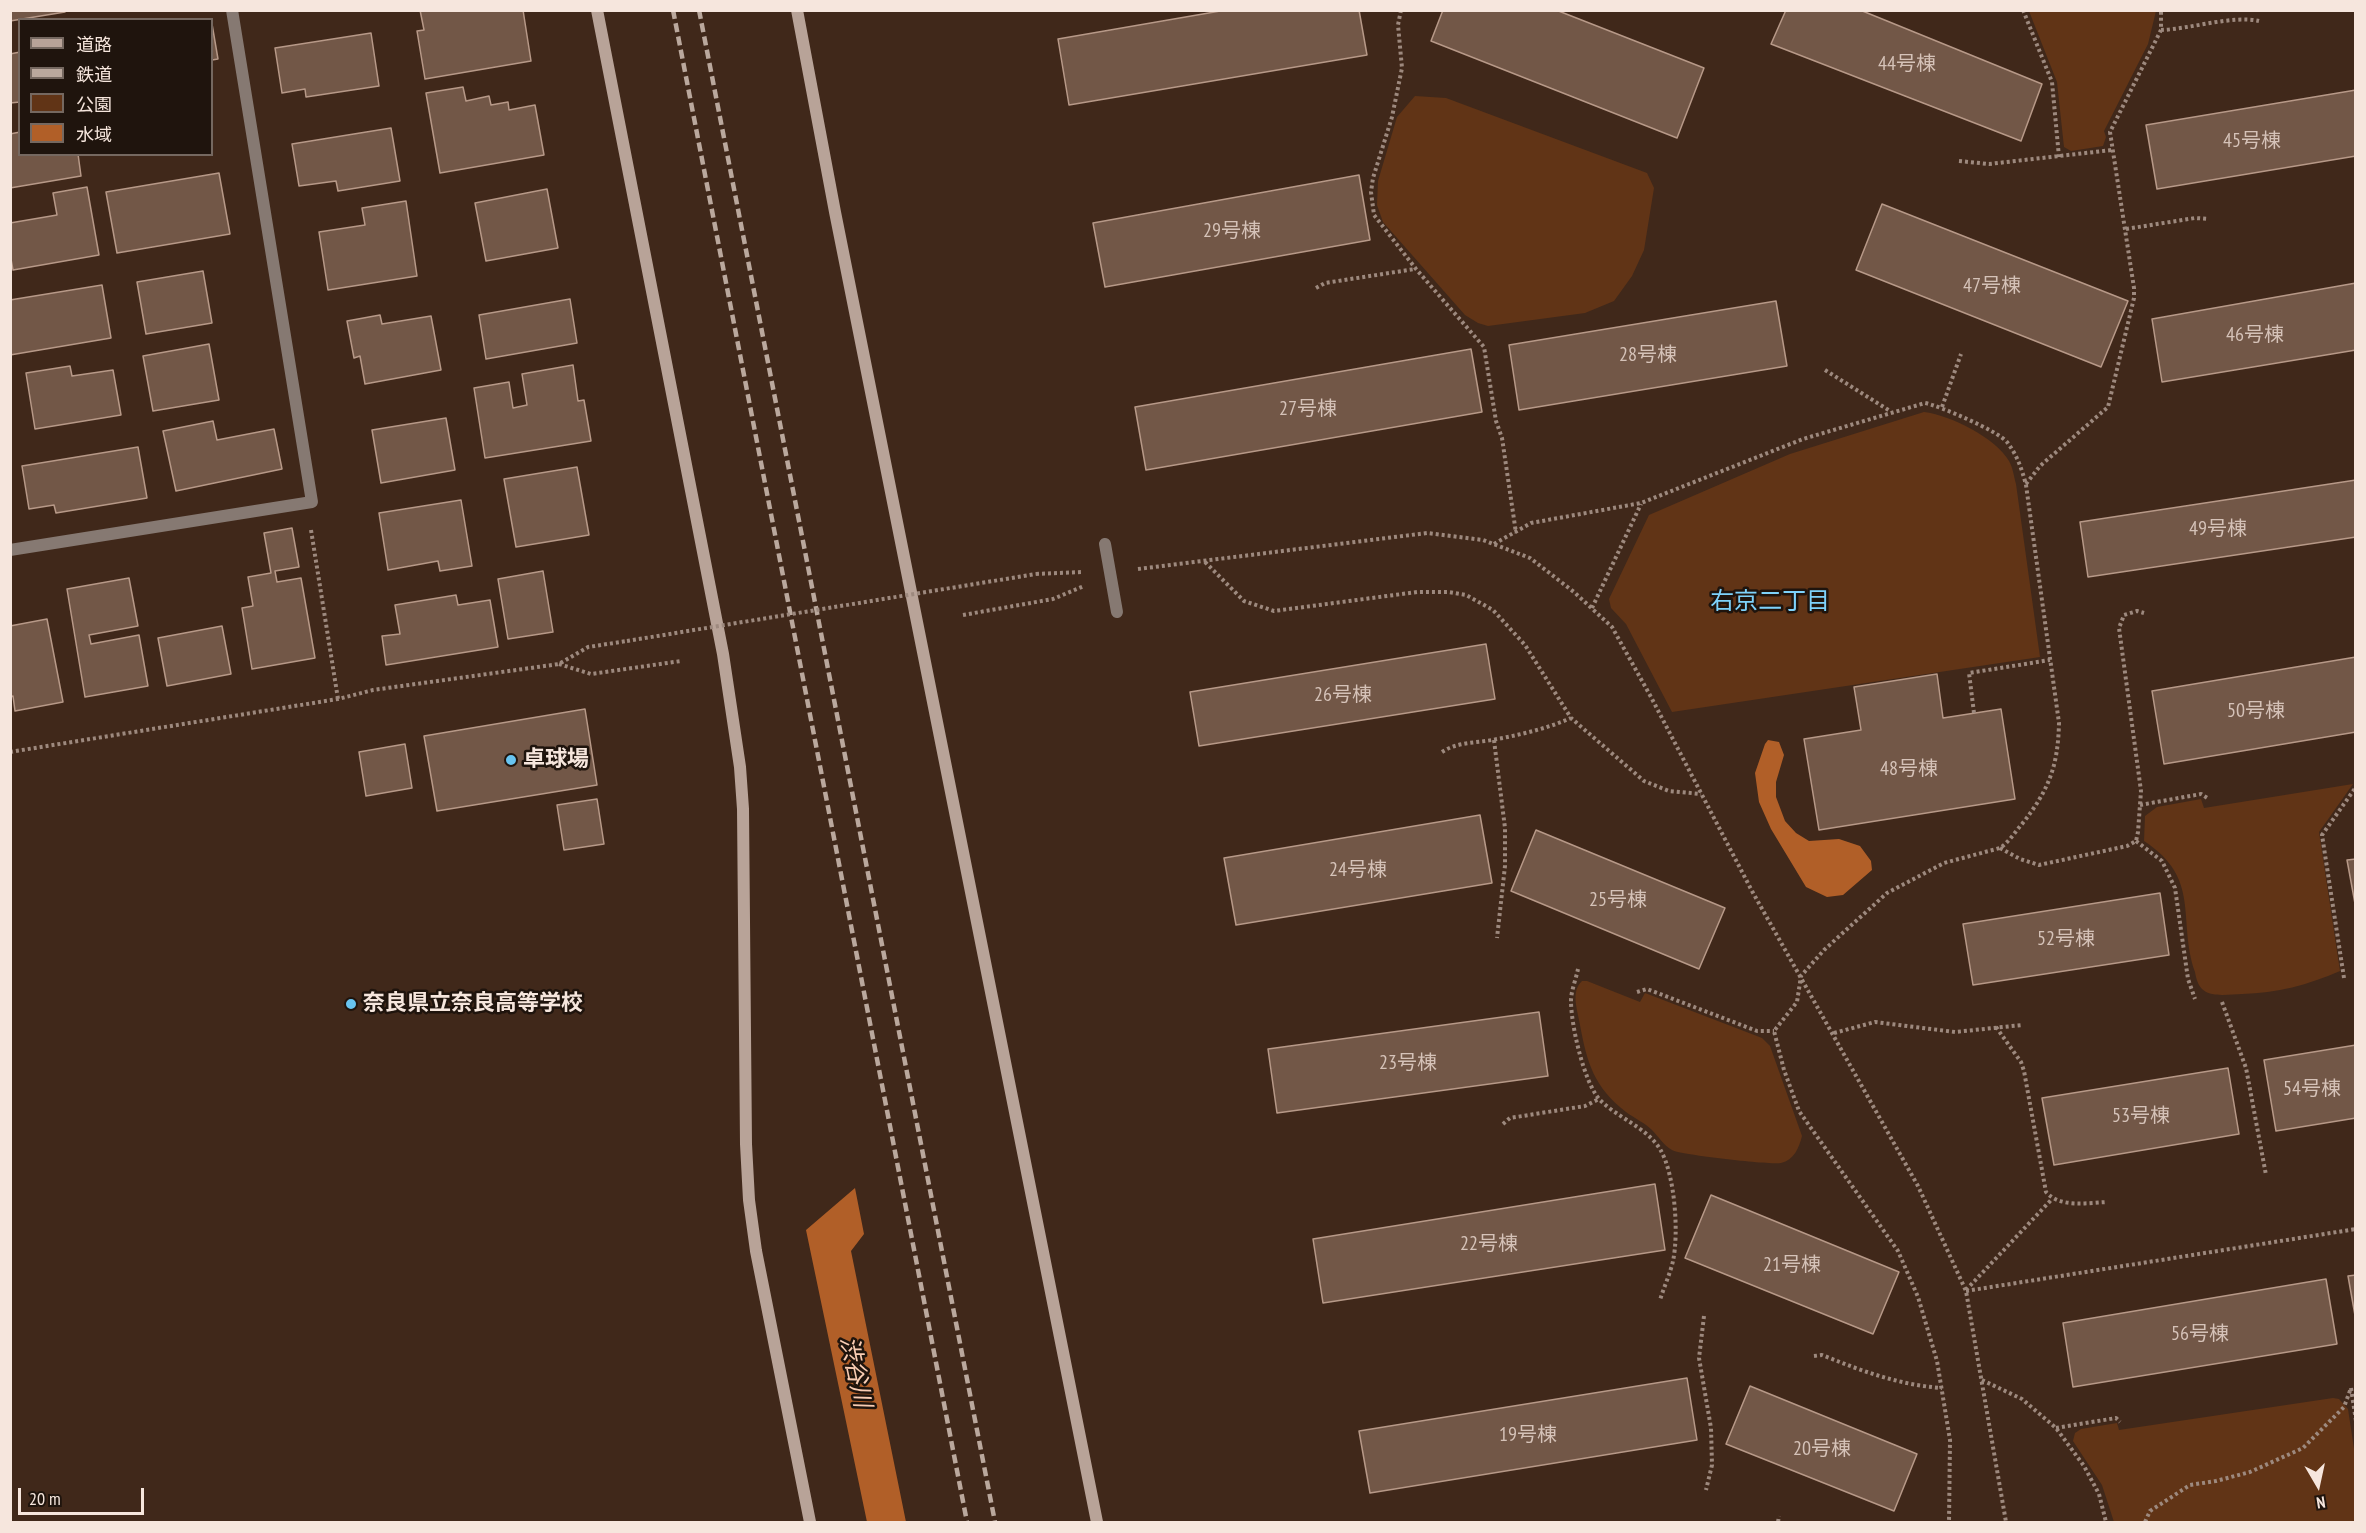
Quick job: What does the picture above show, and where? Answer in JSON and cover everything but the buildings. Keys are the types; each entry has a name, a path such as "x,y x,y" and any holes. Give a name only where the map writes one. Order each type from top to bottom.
{"street":[{"path":"10,550 312,502 232,10"},
{"path":"597,10 723,654 735,726 743,809 746,1144 749,1200 756,1251 810,1522"},
{"path":"797,10 837,223 1097,1522"},
{"path":"1105,544 1117,612"}],"path":[{"path":"1401,10 1398,25 1402,68 1392,117 1373,178 1371,192 1374,215 1416,268 1485,347 1496,421 1502,438 1516,533"},
{"path":"2023,10 2052,82 2059,157"},
{"path":"2026,485 2040,465 2108,407 2134,298 2126,229 2110,132 2161,30 2161,10"},
{"path":"2161,30 2248,19 2259,21"},
{"path":"1959,161 1989,164 2112,150"},
{"path":"2126,229 2195,218 2209,219"},
{"path":"1317,288 1325,283 1416,268"},
{"path":"1942,407 1961,354"},
{"path":"1825,370 1891,411"},
{"path":"1494,544 1532,523 1641,503 1803,440 1925,402 1942,407 2005,439 2020,463 2026,485 2059,723 2059,748 2049,784 2033,810 2006,844 2000,848 1944,863 1887,893 1824,950 1801,976 1797,1002 1774,1031"},
{"path":"312,502 310,521 338,699"},
{"path":"1592,608 1641,503"},
{"path":"1129,570 1427,533 1483,540 1530,558 1612,627 1752,891 1834,1033 1918,1186 1966,1291 2006,1522"},
{"path":"1205,562 1244,601 1275,611 1417,592 1448,592 1466,595 1493,610 1525,645 1570,718 1644,781 1669,791 1702,794"},
{"path":"10,752 338,699 374,690 559,664 588,647 627,640 1036,574 1083,572"},
{"path":"963,615 1053,599 1086,585"},
{"path":"2136,841 2141,791 2119,628 2124,615 2137,611 2144,613"},
{"path":"1974,713 1969,673 2050,660"},
{"path":"559,664 591,675 681,661"},
{"path":"1442,752 1452,746 1494,740 1550,727 1570,718"},
{"path":"1494,740 1505,837 1505,866 1497,938"},
{"path":"2344,978 2322,835 2355,787"},
{"path":"2140,805 2201,794 2209,799"},
{"path":"2000,848 2020,859 2038,865 2127,846 2136,841"},
{"path":"2136,841 2162,861 2172,879 2188,979 2195,999"},
{"path":"1578,969 1571,1000 1580,1057 1586,1076 1599,1099 1648,1136 1659,1148 1670,1177 1676,1236 1673,1262 1660,1300"},
{"path":"1637,992 1647,990 1756,1031 1774,1031"},
{"path":"2222,1002 2246,1068 2266,1174"},
{"path":"1834,1033 1875,1023 1955,1032 2022,1025"},
{"path":"1996,1027 2021,1062 2024,1071 2046,1192 2052,1199 2078,1204 2107,1202"},
{"path":"1774,1031 1784,1070 1800,1111 1898,1251 1918,1297 1937,1361 1950,1440 1949,1522"},
{"path":"1503,1124 1510,1118 1585,1106 1599,1099"},
{"path":"1966,1291 2052,1199"},
{"path":"1966,1291 2355,1229"},
{"path":"1704,1316 1699,1358 1711,1428 1712,1465 1706,1490"},
{"path":"1814,1356 1822,1355 1880,1378 1942,1388"},
{"path":"1981,1380 2022,1399 2056,1428 2084,1466 2099,1494 2106,1522"},
{"path":"2145,1522 2150,1510 2190,1485 2250,1472 2303,1448 2344,1407 2350,1388 2355,1421"},
{"path":"2056,1428 2116,1418 2120,1422"},
{"path":"1778,1522 1779,1516"}],"green space":[{"path":"2029,11 2156,11 2148,44 2104,131 2106,137 2103,146 2071,151 2064,147 2057,82"},
{"path":"1415,96 1446,98 1647,173 1654,188 1644,250 1632,276 1614,301 1585,313 1488,326 1465,315 1383,222 1377,205 1378,181 1397,117"},
{"path":"1924,412 1959,423 1983,436 2003,452 2010,464 2016,484 2040,657 1672,712 1626,624 1611,608 1609,599 1649,515 1790,454"},
{"path":"2353,784 2319,832 2340,971 2304,984 2268,992 2221,995 2206,992 2197,981 2190,953 2181,885 2174,870 2162,855 2144,841 2145,816 2157,807 2201,799 2204,808"},
{"path":"1582,981 1640,1002 1645,993 1762,1038 1770,1046 1802,1136 1793,1156 1781,1163 1761,1163 1679,1152 1666,1146 1649,1127 1615,1103 1599,1084 1589,1063 1576,1002 1576,991"},
{"path":"2333,1398 2339,1399 2348,1409 2356,1462 2355,1522 2114,1522 2102,1485 2073,1441 2075,1433 2081,1429 2117,1423 2119,1430"}],"water":[{"path":"1768,740 1779,742 1784,755 1776,782 1776,797 1785,821 1796,833 1809,841 1839,839 1860,846 1871,861 1872,870 1843,895 1827,897 1806,887 1771,829 1759,802 1755,773"},
{"name":"渋谷川","path":"855,1188 864,1234 851,1251 906,1522 867,1522 806,1230"}],"railway":[{"path":"673,10 967,1522"},
{"path":"699,10 995,1522"}],"place":[{"name":"卓球場","path":"511,760"},
{"name":"奈良県立奈良高等学校","path":"351,1004"}],"district":[{"name":"右京二丁目","path":"1770,602"}]}
